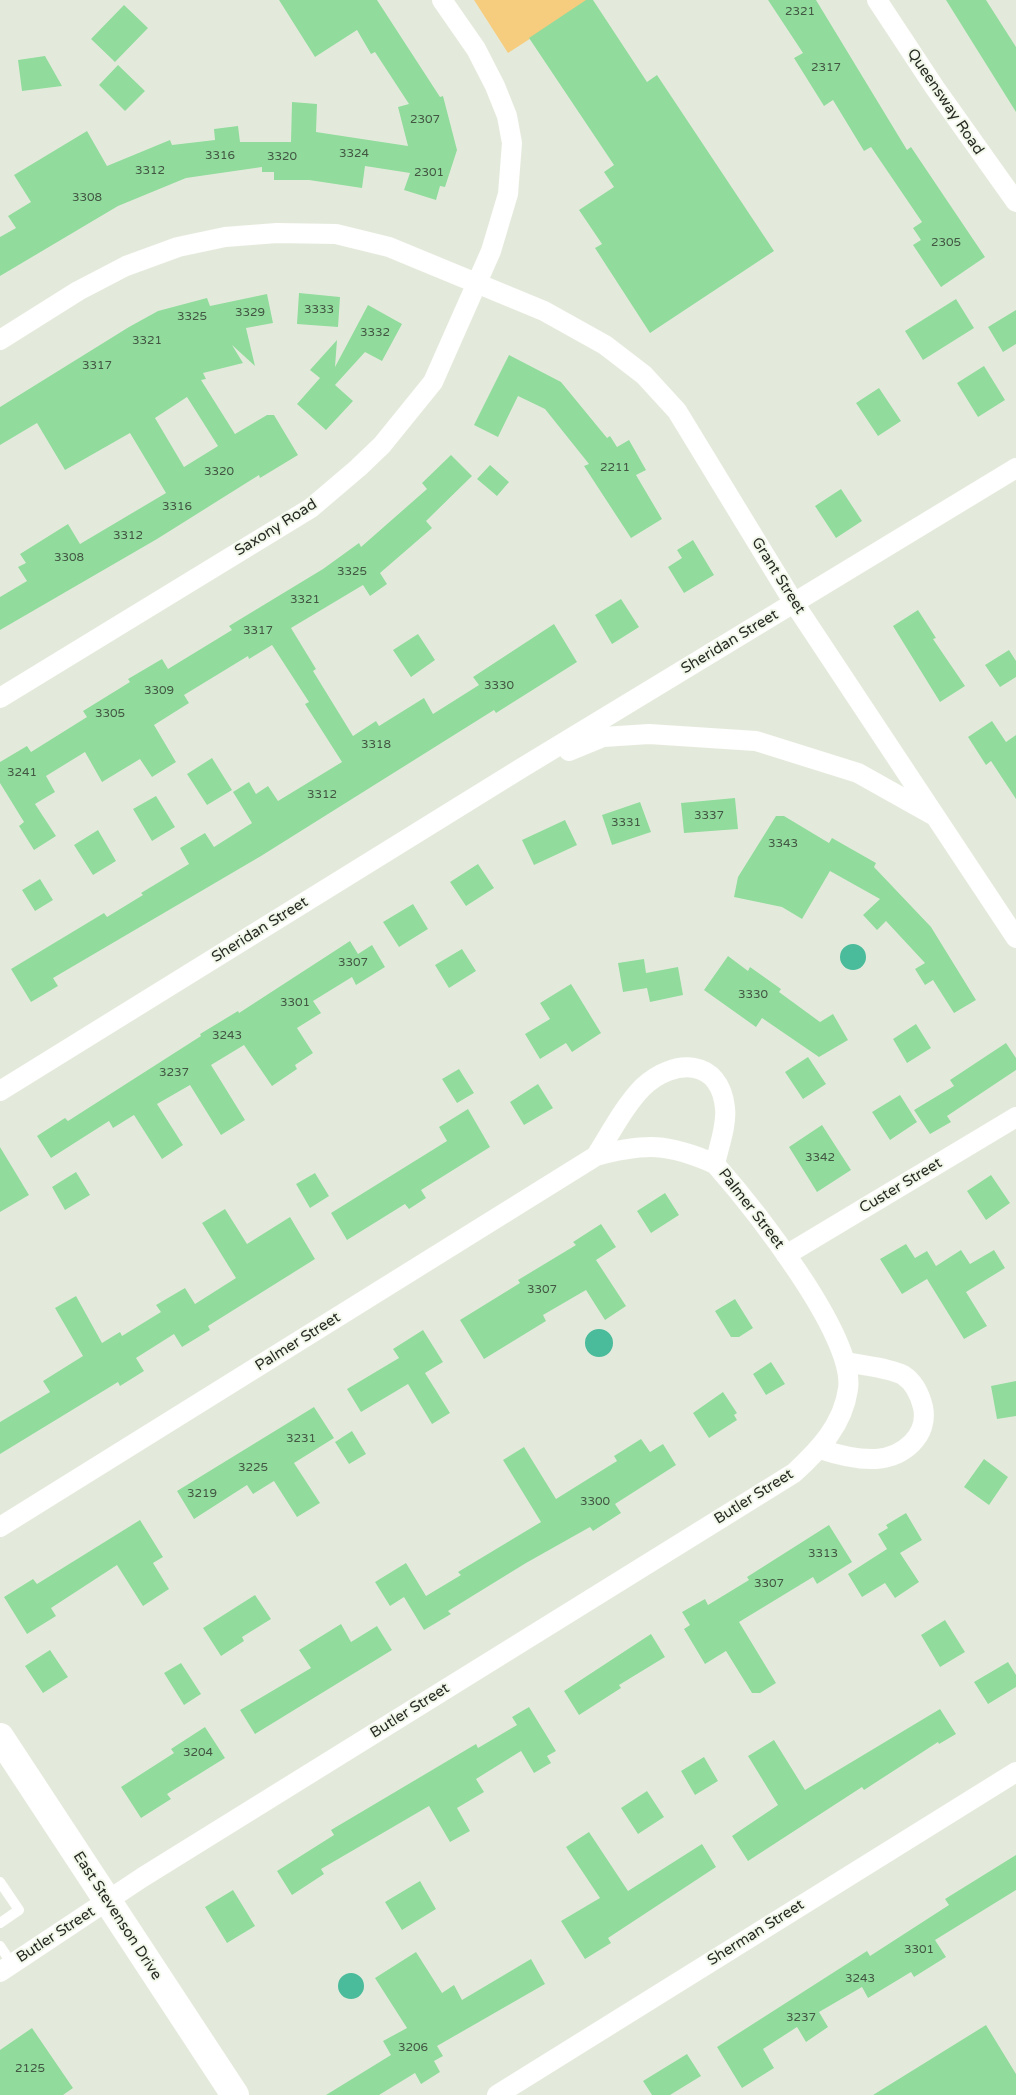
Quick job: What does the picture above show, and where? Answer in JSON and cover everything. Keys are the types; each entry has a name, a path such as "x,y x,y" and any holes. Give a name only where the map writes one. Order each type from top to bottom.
{"main road":[{"name":"East Stevenson Drive","path":"0,1737 235,2095"}],"street":[{"name":"Saxony Road","path":"0,698 311,508 358,468 382,444 433,382 491,251 508,194 512,143 507,116 495,86 476,49 442,0"},
{"name":"Queensway Road","path":"878,0 951,111 1016,202"},
{"name":"Grant Street","path":"0,340 78,291 126,266 178,247 225,237 277,234 336,234 389,247 544,311 606,345 631,363 659,390 677,411 794,603 1016,938"},
{"name":"Sheridan Street","path":"0,1091 520,769 1016,468"},
{"name":"Sheridan Street","path":"520,769 603,738 649,734 756,741 858,772 936,817"},
{"name":"Palmer Street","path":"596,1156 629,1104 644,1086 665,1072 683,1067 699,1067 714,1080 722,1092 725,1109 715,1164"},
{"name":"Custer Street","path":"786,1255 1016,1117"},
{"name":"Palmer Street","path":"0,1527 596,1156 646,1146 691,1153 715,1164 746,1200 786,1255"},
{"name":"Butler Street","path":"6,1968 143,1877 794,1473 820,1449 835,1428 849,1388 847,1362 832,1330 786,1255"},
{"path":"820,1449 838,1455 878,1459 898,1453 915,1442 924,1425 921,1397 902,1375 847,1362"},
{"name":"Sherman Street","path":"497,2095 1016,1772"}],"lane":[{"path":"0,1882 19,1910 0,1923"},
{"path":"0,1946 6,1968"}],"shaded area":[{"path":"474,0 590,0 508,53"},
{"path":"853,944 863,947 866,957 863,967 853,970 843,967 840,957 843,947"},
{"path":"599,1329 609,1333 613,1343 609,1353 599,1357 589,1353 585,1343 589,1333"},
{"path":"351,1973 360,1977 364,1986 360,1995 351,1999 342,1995 338,1986 342,1977"}],"building":[{"path":"279,0 377,0 440,97 443,96 457,150 445,187 440,186 436,200 404,190 410,173 365,166 362,188 309,180 274,180 274,172 262,172 262,167 186,178 118,206 0,276 0,237 16,228 8,216 31,202 14,175 87,131 107,166 170,140 172,145 215,140 214,129 238,126 240,142 291,142 292,102 317,104 316,132 408,146 398,107 409,104 375,52 371,54 357,30 315,57"},
{"path":"586,0 593,0 647,82 657,75 774,251 650,333 595,248 602,244 579,210 614,187 604,172 614,165 529,38"},
{"path":"768,0 816,0 907,150 911,147 985,257 941,287 913,245 921,240 913,228 922,222 871,147 864,151 833,100 824,106 794,58 803,53"},
{"path":"946,0 986,0 1016,47 1016,112"},
{"path":"124,5 148,28 115,62 91,39"},
{"path":"45,56 62,86 22,91 18,60"},
{"path":"118,65 145,91 125,111 99,85"},
{"path":"299,293 340,297 338,327 297,324"},
{"path":"267,294 273,323 246,328 255,366 232,345 243,363 203,373 206,379 201,380 235,434 267,415 274,415 298,455 260,478 259,475 157,539 0,630 0,597 27,581 18,567 26,563 20,554 68,524 80,544 166,493 130,433 65,470 37,423 0,445 0,407 158,311 207,298 210,306","holes":["187,397 218,446 184,467 155,418"]},
{"path":"956,299 974,328 923,360 905,331"},
{"path":"368,305 402,324 382,361 365,352 335,385 353,401 326,430 297,404 320,378 310,370 337,340 335,367"},
{"path":"1016,310 1016,344 1003,352 988,327"},
{"path":"509,355 561,382 607,438 610,436 617,447 629,440 646,470 636,475 662,519 631,538 584,466 589,464 545,409 518,396 498,437 474,425"},
{"path":"984,366 1005,400 978,417 957,383"},
{"path":"879,388 901,421 878,436 856,403"},
{"path":"451,455 472,476 426,521 432,528 380,573 387,584 370,596 363,585 291,628 316,669 313,671 353,736 376,721 379,726 424,698 433,714 479,685 473,677 554,624 577,662 496,713 494,710 261,856 53,978 58,986 31,1002 11,969 104,913 107,917 143,895 141,893 189,864 180,848 205,833 214,847 252,823 233,792 249,782 256,794 268,786 278,801 342,762 305,704 309,702 272,645 249,659 248,656 184,695 189,703 154,725 176,762 152,777 140,759 102,782 85,752 46,776 55,792 35,804 56,836 34,850 19,826 24,822 0,783 0,762 27,746 31,752 87,717 83,711 130,682 128,679 162,659 168,669 232,630 229,626 323,569 359,543 361,547 427,489 422,483"},
{"path":"490,465 509,482 497,496 477,479"},
{"path":"841,489 862,521 836,538 815,506"},
{"path":"693,540 714,575 684,593 668,567 682,558 677,550"},
{"path":"621,599 639,627 612,644 595,615"},
{"path":"918,610 936,638 933,639 965,686 940,702 893,626"},
{"path":"418,634 435,660 411,677 393,650"},
{"path":"1009,650 1016,661 1016,677 1000,687 985,665"},
{"path":"992,721 1006,742 1016,735 1016,799 991,761 986,765 968,737"},
{"path":"212,758 232,790 207,805 187,774"},
{"path":"156,796 175,827 152,841 133,809"},
{"path":"735,798 738,829 684,833 681,803"},
{"path":"640,802 651,832 612,845 602,815"},
{"path":"776,816 784,816 829,843 832,838 876,863 874,867 931,927 976,1000 954,1013 933,980 925,985 915,969 925,963 886,921 877,930 863,915 880,899 830,871 802,919 782,907 734,897 738,877"},
{"path":"565,820 577,845 534,865 522,840"},
{"path":"98,830 116,861 93,875 74,845"},
{"path":"478,864 494,888 466,906 450,882"},
{"path":"40,879 53,900 35,911 22,890"},
{"path":"413,904 428,929 399,947 383,922"},
{"path":"350,941 358,954 372,945 385,967 356,985 352,977 313,1001 321,1013 297,1028 313,1053 295,1065 297,1069 272,1086 244,1045 211,1065 245,1120 221,1135 190,1085 157,1104 183,1145 162,1159 134,1115 113,1128 109,1121 51,1158 37,1136 65,1118 68,1121 201,1036 200,1034 238,1011 239,1013"},
{"path":"462,949 476,971 449,988 435,965"},
{"path":"728,956 748,971 750,967 781,989 779,992 820,1022 833,1014 848,1040 819,1057 762,1018 756,1027 704,990"},
{"path":"644,959 646,973 678,967 683,995 650,1002 647,988 623,992 618,963"},
{"path":"571,984 601,1033 572,1052 566,1043 540,1059 525,1034 550,1019 540,1003"},
{"path":"916,1024 931,1048 907,1063 893,1039"},
{"path":"1006,1043 1016,1058 1016,1070 947,1116 951,1122 930,1134 914,1110 954,1086 950,1080"},
{"path":"808,1057 826,1084 803,1099 785,1072"},
{"path":"459,1069 474,1093 457,1103 442,1079"},
{"path":"538,1084 553,1108 524,1125 510,1102"},
{"path":"900,1095 917,1122 890,1140 872,1112"},
{"path":"468,1109 490,1147 421,1190 426,1198 409,1209 405,1204 347,1240 331,1213 447,1141 439,1127"},
{"path":"822,1125 851,1170 817,1192 789,1147"},
{"path":"0,1147 29,1195 0,1212"},
{"path":"76,1172 90,1195 65,1210 52,1187"},
{"path":"315,1173 329,1196 310,1208 296,1184"},
{"path":"991,1175 1010,1203 986,1220 967,1191"},
{"path":"665,1193 679,1215 651,1233 637,1211"},
{"path":"225,1209 247,1244 290,1217 315,1259 208,1326 210,1330 182,1347 174,1334 136,1358 144,1371 120,1386 118,1382 0,1454 0,1422 50,1392 43,1381 83,1356 55,1308 76,1296 102,1343 120,1332 122,1336 161,1312 156,1305 185,1288 195,1304 236,1278 202,1223"},
{"path":"601,1224 616,1247 596,1260 626,1306 605,1320 586,1290 543,1315 546,1321 484,1359 460,1320 520,1283 518,1280 576,1245 573,1242"},
{"path":"906,1244 915,1258 927,1251 936,1266 961,1250 970,1264 994,1250 1005,1268 966,1292 987,1326 964,1339 927,1279 902,1294 880,1259"},
{"path":"735,1299 753,1328 739,1337 731,1337 715,1311"},
{"path":"423,1330 443,1362 425,1373 450,1413 432,1424 408,1384 361,1412 347,1389 399,1358 393,1349"},
{"path":"771,1362 785,1384 766,1395 753,1374"},
{"path":"1016,1381 1016,1416 997,1419 991,1386"},
{"path":"723,1392 737,1413 734,1415 737,1420 709,1438 693,1413"},
{"path":"314,1407 334,1438 294,1463 320,1503 297,1517 274,1481 253,1494 247,1485 194,1519 177,1491"},
{"path":"352,1431 366,1454 349,1464 335,1442"},
{"path":"641,1439 650,1452 663,1444 676,1465 615,1504 621,1513 593,1531 590,1527 526,1563 448,1611 451,1614 424,1630 404,1597 390,1606 375,1582 406,1563 426,1596 461,1575 458,1572 541,1522 503,1460 524,1447 556,1499 617,1461 614,1456"},
{"path":"984,1459 1008,1477 989,1505 964,1487"},
{"path":"906,1513 922,1540 900,1553 919,1582 895,1598 885,1583 862,1597 848,1574 887,1549 878,1534 888,1528 886,1525"},
{"path":"140,1520 163,1557 153,1563 169,1589 143,1606 117,1565 51,1608 56,1616 27,1634 4,1597 33,1579 37,1584"},
{"path":"829,1525 852,1562 817,1584 813,1577 739,1622 776,1683 760,1693 752,1693 726,1651 705,1664 684,1629 690,1625 682,1612 705,1599 708,1605 749,1580 747,1577"},
{"path":"255,1595 271,1619 242,1637 244,1641 221,1656 203,1628"},
{"path":"945,1620 965,1652 940,1667 921,1635"},
{"path":"341,1624 351,1642 377,1626 392,1650 255,1734 240,1710 311,1668 299,1650"},
{"path":"651,1634 665,1657 619,1685 621,1688 579,1715 564,1691"},
{"path":"50,1650 68,1677 43,1693 25,1666"},
{"path":"1008,1662 1016,1675 1016,1687 988,1704 974,1682"},
{"path":"181,1663 201,1694 184,1705 164,1673"},
{"path":"529,1707 556,1751 547,1756 551,1763 534,1773 521,1751 476,1779 484,1792 457,1808 470,1831 450,1842 429,1806 321,1869 324,1874 292,1895 277,1871 334,1835 331,1830 476,1744 478,1748 517,1725 512,1717"},
{"path":"940,1709 956,1734 939,1744 938,1742 864,1790 862,1787 748,1861 732,1836 778,1805 748,1756 774,1740 805,1790"},
{"path":"205,1727 225,1758 167,1794 171,1799 141,1818 121,1787 174,1753 171,1749"},
{"path":"704,1757 718,1781 695,1795 681,1771"},
{"path":"647,1791 664,1817 638,1834 621,1808"},
{"path":"589,1832 628,1891 702,1844 716,1867 608,1938 611,1943 585,1959 561,1921 600,1898 566,1847"},
{"path":"1016,1855 1016,1890 935,1940 946,1957 914,1977 911,1972 868,1998 862,1987 819,2012 828,2027 806,2042 797,2027 763,2049 774,2068 742,2088 717,2047 867,1951 870,1956 949,1905 945,1899"},
{"path":"420,1881 436,1909 402,1930 385,1902"},
{"path":"233,1890 255,1926 227,1943 205,1907"},
{"path":"416,1952 442,1993 454,1985 462,2000 531,1959 545,1984 437,2046 443,2056 434,2061 440,2072 421,2084 415,2073 379,2095 326,2095 391,2055 383,2041 407,2028 375,1978"},
{"path":"986,2025 1016,2074 1016,2095 873,2095"},
{"path":"32,2028 73,2088 63,2095 0,2095 0,2050"},
{"path":"687,2054 701,2076 670,2095 652,2095 643,2081"}]}
